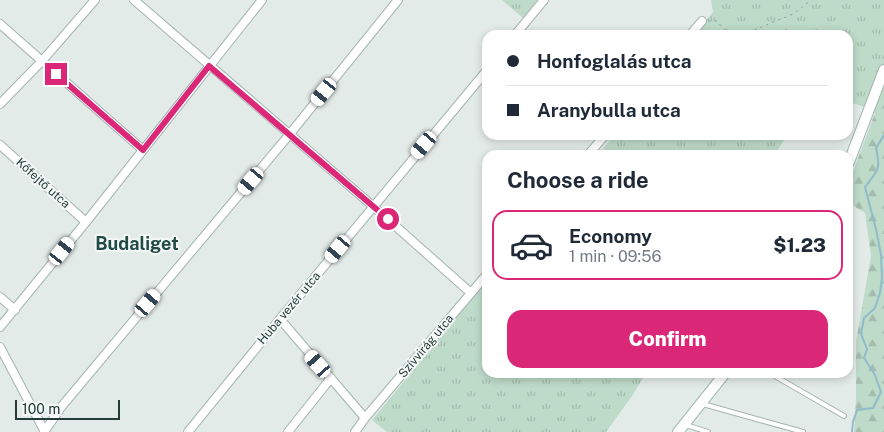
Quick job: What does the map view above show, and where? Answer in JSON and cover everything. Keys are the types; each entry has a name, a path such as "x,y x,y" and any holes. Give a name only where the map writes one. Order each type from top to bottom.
{"main road":[{"path":"853,151 884,70"},
{"path":"682,428 721,378"}],"street":[{"path":"0,104 42,61 95,0"},
{"path":"134,0 471,293"},
{"path":"0,327 262,0"},
{"path":"0,347 44,432 68,399 289,135 396,3 386,0"},
{"path":"519,30 544,0"},
{"path":"694,30 702,21"},
{"path":"0,24 143,150"},
{"name":"Huba vezér utca","path":"188,432 482,76"},
{"path":"592,150 601,140"},
{"name":"Kőfejtő utca","path":"0,145 86,222"},
{"name":"Szívvirág utca","path":"355,432 482,280"},
{"path":"0,297 14,310"},
{"path":"280,319 365,418"},
{"path":"288,432 331,378"}],"lane":[{"path":"778,378 844,416"},
{"path":"701,403 803,432"},
{"path":"682,428 708,432"}],"path":[{"path":"754,30 793,14 811,0"},
{"path":"702,21 713,20 724,30"}],"green space":[{"path":"502,0 539,0 523,18"},
{"path":"711,0 884,0 884,52 860,105 853,103 853,30 698,30 713,12"},
{"path":"884,0 884,432 854,432 856,341 871,256 865,213 853,206 853,171 875,113 853,103 853,31"},
{"path":"610,140 784,140 778,150 602,150"},
{"path":"482,287 482,378 643,378 606,432 387,432 372,420"}],"waterway":[{"path":"852,432 857,410 873,408 881,392 875,375 864,358 867,349 861,334 864,318 875,308 882,278 881,255 865,187 877,169 876,148 884,135"}],"district":[{"name":"Budaliget","path":"137,243"}],"route":[{"path":"56,74 143,150 209,66 388,219"}]}
